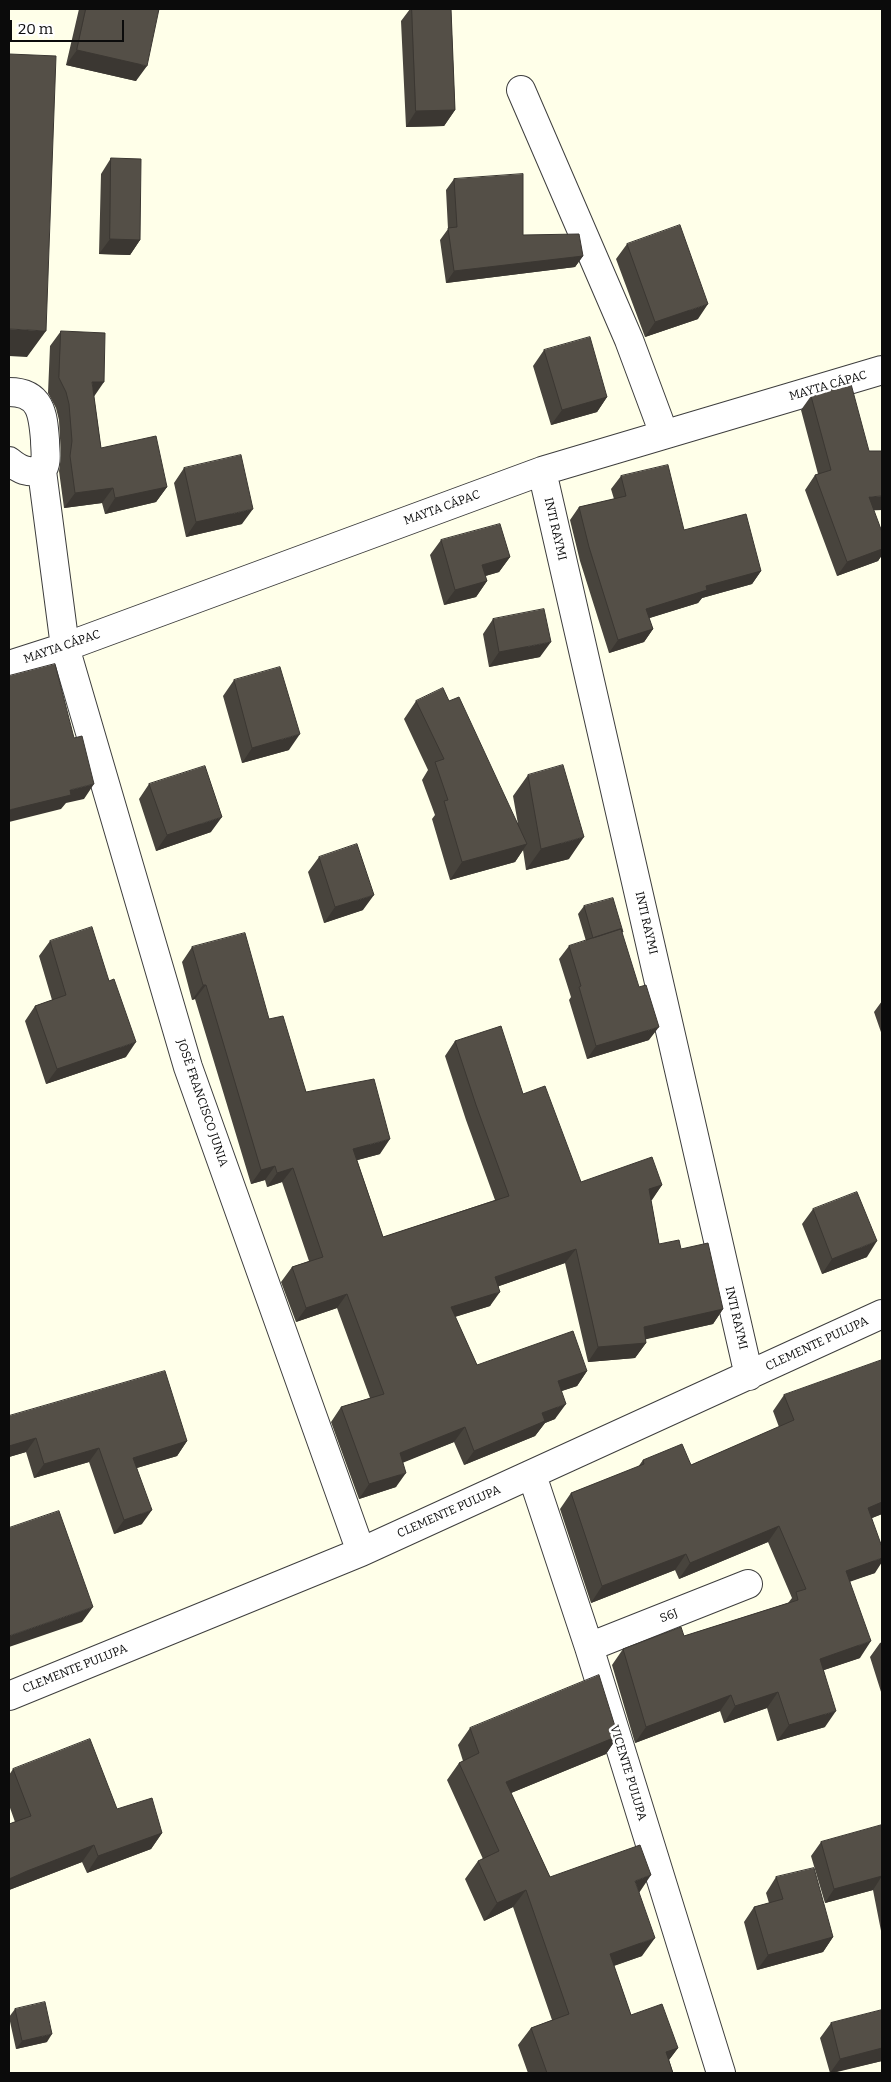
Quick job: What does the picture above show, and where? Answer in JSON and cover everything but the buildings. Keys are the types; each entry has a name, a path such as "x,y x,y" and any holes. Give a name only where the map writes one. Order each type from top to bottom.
{"street":[{"path":"520,90 629,340 664,434"},
{"name":"MAYTA CÁPAC","path":"9,664 65,646 542,471 882,370"},
{"name":"JOSÉ FRANCISCO JUNIA","path":"9,392 20,392 35,401 43,415 46,464 42,471 65,646 188,1067 361,1552"},
{"path":"9,461 29,473 42,471"},
{"name":"INTI RAYMI","path":"542,471 749,1376"},
{"name":"CLEMENTE PULUPA","path":"9,1696 361,1552 882,1314"},
{"name":"VICENTE PULUPA","path":"532,1475 589,1647 721,2073"},
{"name":"S6J","path":"589,1647 748,1584"}]}
